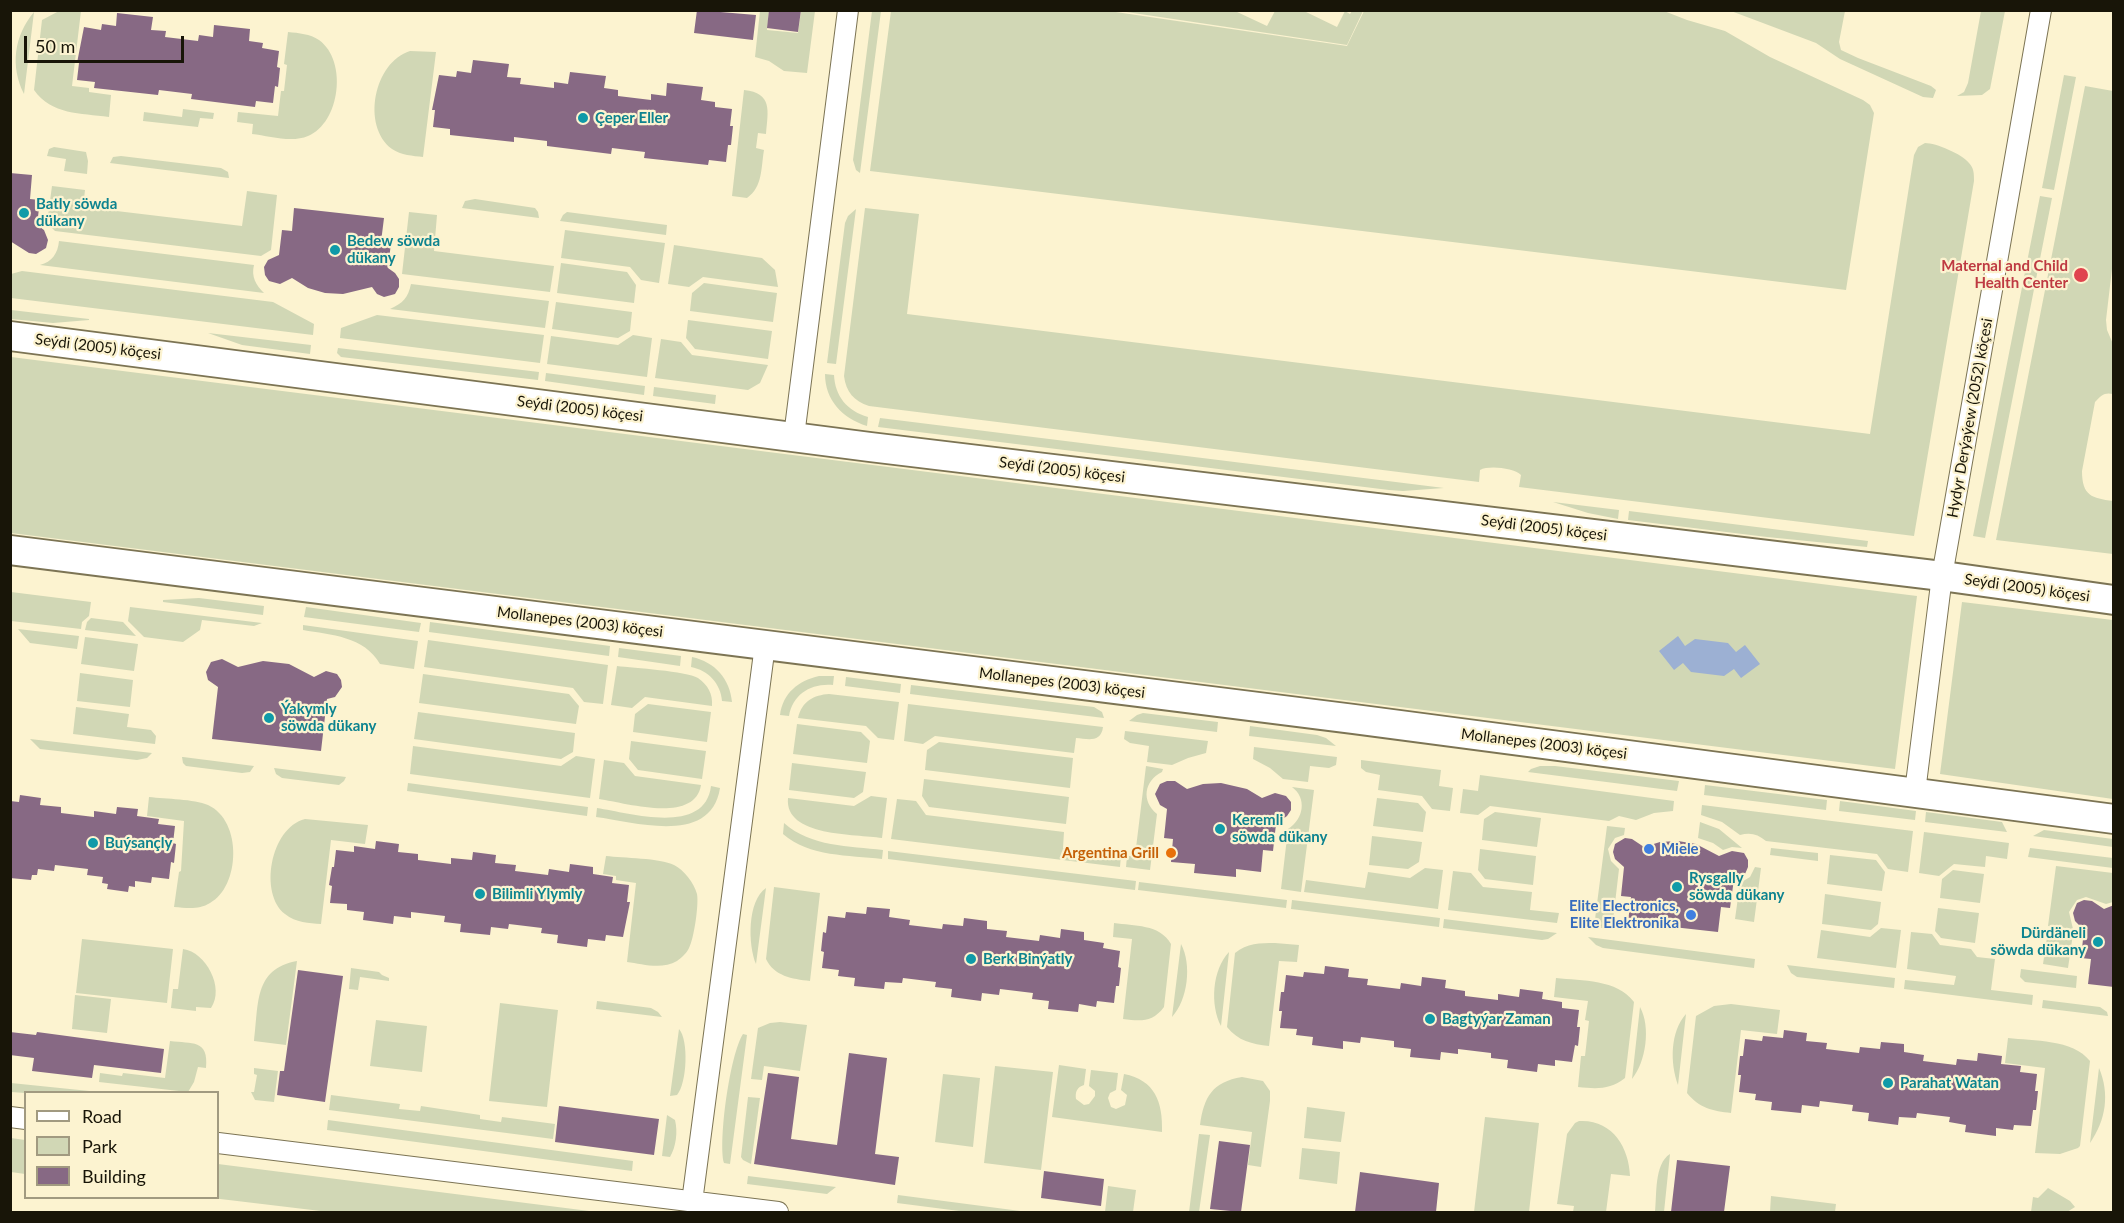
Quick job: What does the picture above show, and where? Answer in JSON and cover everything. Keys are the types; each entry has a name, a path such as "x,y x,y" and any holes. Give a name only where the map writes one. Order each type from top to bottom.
{"street":[{"path":"794,436 848,10"},
{"name":"Hydyr Derýaýew (2052) köçesi","path":"1915,792 1942,576 2041,10"},
{"name":"Seýdi (2005) köçesi","path":"10,336 794,436 1942,576 2114,600"},
{"name":"Mollanepes (2003) köçesi","path":"10,550 2114,819"},
{"path":"692,1202 765,645"},
{"path":"219,1143 778,1212"}],"green space":[{"path":"59,11 81,11 72,86 89,88 89,92 111,95 109,117 58,108 41,98 34,90 42,20"},
{"path":"760,11 769,11 767,30 798,33 801,11 815,11 807,73 784,71 769,61 755,57"},
{"path":"872,11 881,11 860,173 856,170 853,160"},
{"path":"891,11 1109,11 1347,46 1364,11 1664,11 1725,31 1770,57 1870,105 1874,113 1846,290 870,171"},
{"path":"1120,11 1235,11 1267,26 1275,11 1304,11 1337,27 1345,11 1350,14 1352,11 1363,11 1347,45"},
{"path":"1731,11 1845,11 1839,42 1841,50 1931,86 1936,90 1933,98 1923,97 1840,59 1816,43"},
{"path":"1981,11 2005,11 1990,89 1982,95 1957,96 1964,92 1968,83"},
{"path":"34,12 24,94 17,73 16,51 22,31"},
{"path":"288,32 312,36 328,50 337,76 333,105 319,129 308,136 288,139 252,134 253,124 237,122 238,112 278,116 281,91 284,91 287,65 284,64"},
{"path":"410,51 436,52 423,157 403,154 392,149 382,139 375,111 380,81 398,57"},
{"path":"2064,75 2076,77 2054,190 2042,188"},
{"name":"Maternal and Child Health Center","path":"2085,86 2113,91 2114,252 2106,320 2107,330 2113,344 2113,394 2103,395 2095,402 2082,479 2086,491 2094,497 2113,501 2113,554 1996,540"},
{"path":"744,90 760,95 767,104 768,111 766,134 758,133 756,148 764,150 759,182 747,198 732,196"},
{"path":"183,109 214,113 213,119 200,118 198,127 143,121 144,112 182,117"},
{"path":"1925,143 1936,145 1961,156 1971,165 1974,181 1914,536 1519,487 1521,475 1501,468 1480,470 1479,482 869,406 852,395 845,382 865,208 919,214 907,314 1870,434 1914,155 1918,147"},
{"path":"54,147 86,152 87,174 64,171 66,159 47,156 49,149"},
{"path":"121,156 221,168 228,172 229,178 110,163 113,157"},
{"path":"52,186 85,190 83,207 242,226 247,191 277,195 271,250 261,256 55,231 47,223"},
{"path":"2040,196 2052,198 1985,538 1973,536"},
{"path":"475,199 535,208 539,218 462,208 465,201"},
{"path":"856,209 836,364 827,363 845,223 848,216"},
{"path":"409,212 437,215 434,251 554,266 550,292 402,274"},
{"path":"567,212 667,225 666,235 560,221"},
{"path":"565,230 665,243 659,283 641,280 630,267 561,258"},
{"path":"59,241 254,265 255,280 264,293 40,265 48,262 54,256"},
{"path":"674,245 762,258 775,270 778,287 703,277 689,287 668,284"},
{"path":"561,263 627,272 636,285 634,303 557,293"},
{"path":"22,271 273,302 314,324 313,335 11,298 11,274"},
{"path":"704,283 777,293 773,322 690,311 692,293"},
{"path":"411,284 549,301 545,328 390,309 404,300"},
{"path":"556,302 632,312 630,331 618,338 552,329"},
{"path":"11,310 89,320 53,323 11,319"},
{"path":"377,315 544,335 540,363 340,338 341,328"},
{"path":"688,320 772,331 768,359 695,349 686,338"},
{"path":"208,333 311,345 310,354 242,345"},
{"path":"633,335 652,338 647,377 547,364 551,336 618,345"},
{"path":"661,339 681,342 692,355 768,365 760,383 748,390 655,378"},
{"path":"338,348 539,372 538,380 341,357 337,353"},
{"path":"11,357 1917,596 1895,769 11,533"},
{"path":"546,373 645,386 644,395 545,381"},
{"path":"825,374 834,375 837,390 848,407 868,417 867,426 850,418 837,407 828,392"},
{"path":"654,387 716,395 715,404 653,396"},
{"path":"880,418 1444,488 1389,490 878,427"},
{"path":"1553,502 1619,510 1618,519 1588,513"},
{"path":"1629,511 1868,541 1867,547 1628,520"},
{"path":"11,592 91,602 89,616 82,622 81,629 11,621"},
{"path":"199,598 264,606 263,615 163,602 163,600"},
{"path":"1962,602 2113,620 2113,799 1940,774"},
{"path":"130,607 262,623 254,626 202,620 200,630 183,642 144,637 128,621"},
{"path":"306,607 421,623 419,632 304,617"},
{"path":"91,618 123,622 136,636 85,630"},
{"path":"430,622 610,646 609,656 429,632"},
{"path":"303,625 418,641 414,669 380,664 373,655 356,642 303,630"},
{"path":"18,629 79,636 77,649 30,643"},
{"path":"85,637 138,644 134,671 81,664"},
{"path":"428,640 608,665 603,704 584,702 573,688 424,667"},
{"path":"619,648 681,656 680,666 618,657"},
{"path":"692,657 708,663 720,673 728,686 732,702 722,701 719,689 712,679 703,671 691,667"},
{"path":"617,666 672,672 698,678 709,690 712,706 645,697 632,708 611,705"},
{"path":"80,673 133,680 130,707 77,701"},
{"path":"423,674 569,694 579,706 576,724 419,703"},
{"path":"819,676 834,676 833,685 810,688 794,702 789,716 780,715 784,700 793,689 804,681"},
{"path":"846,677 901,684 900,693 845,686"},
{"path":"911,685 1094,707 1102,712 1104,718 910,694"},
{"path":"829,694 899,702 894,740 878,738 866,726 798,718 802,707 809,700"},
{"path":"648,704 711,712 707,742 633,732 635,714"},
{"path":"908,704 1103,727 1097,738 1076,738 1074,753 935,736 923,744 904,741"},
{"path":"76,707 129,714 127,727 151,730 156,736 155,744 73,734"},
{"path":"418,712 575,733 573,752 561,759 414,739"},
{"path":"1143,713 1218,722 1217,732 1129,721"},
{"path":"797,724 861,732 870,741 867,763 793,754"},
{"path":"1250,726 1317,735 1326,738 1336,746 1249,736"},
{"path":"1125,731 1208,741 1206,753 1172,765 1147,762 1149,746 1130,743 1124,739"},
{"path":"30,739 152,753 147,758 137,760 40,749"},
{"path":"631,741 706,751 702,779 638,770 629,759"},
{"path":"939,742 1073,758 1070,788 925,770 927,750"},
{"path":"413,746 561,766 576,756 595,759 590,798 410,774"},
{"path":"1254,747 1337,757 1336,765 1329,768 1310,766 1308,782 1283,779 1270,768 1253,759"},
{"path":"182,757 254,766 250,772 242,773 186,766"},
{"path":"604,760 624,763 635,776 701,785 696,797 686,804 673,808 642,807 599,799"},
{"path":"1361,760 1441,770 1439,786 1453,788 1450,811 1432,809 1422,796 1378,790 1380,775 1366,772 1361,768"},
{"path":"792,763 866,772 863,792 854,798 789,790"},
{"path":"1146,766 1163,769 1151,781 1147,792 1148,803 1157,814 1150,870 1126,867 1127,856 1135,856"},
{"path":"1540,766 1679,781 1677,791 1528,772"},
{"path":"274,768 346,777 339,785 282,778 276,774"},
{"path":"1480,775 1674,801 1673,811 1654,813 1636,820 1619,816 1609,821 1490,806 1478,815 1460,813 1463,789 1478,791"},
{"path":"924,779 1069,797 1066,824 929,807 922,796"},
{"path":"408,783 588,807 587,816 407,791"},
{"path":"1705,785 1827,800 1826,810 1704,795"},
{"path":"711,786 720,788 714,806 702,818 687,824 650,825 596,817 597,808 664,818 681,816 695,811 706,802"},
{"path":"1292,787 1314,790 1301,892 1281,889 1288,829 1297,820 1302,808 1300,797"},
{"path":"871,796 887,798 882,838 840,834 809,827 797,820 790,811 788,798 854,806"},
{"path":"149,797 188,800 208,805 219,813 227,825 232,839 232,869 220,895 210,903 197,908 174,907 181,871 184,821 147,816"},
{"path":"1377,798 1418,803 1426,812 1423,832 1373,826"},
{"path":"897,799 916,801 926,815 1064,832 1063,848 1121,855 1120,867 891,839"},
{"path":"1840,801 1916,811 1915,820 1839,811"},
{"path":"1702,805 1913,831 1908,872 1888,869 1877,854 1766,841 1751,834 1740,835 1722,822 1701,815"},
{"path":"1495,812 1541,818 1537,847 1482,840 1484,819"},
{"path":"1926,812 2002,822 2007,832 1925,822"},
{"path":"305,819 368,825 365,844 331,840 321,924 303,922 289,917 277,905 272,892 272,862 276,848 283,835 293,825"},
{"path":"1700,822 1719,829 1742,848 1732,847 1723,850 1713,843 1698,838"},
{"path":"784,823 806,837 818,841 883,850 882,859 830,854 805,847 793,842 783,834"},
{"path":"1607,826 1625,828 1624,835 1615,838 1608,849 1611,861 1619,869 1612,929 1594,927"},
{"path":"2044,830 2113,839 2113,847 2033,836"},
{"path":"1924,832 2009,843 2007,859 1986,856 1985,867 1954,864 1939,876 1919,873"},
{"path":"1372,836 1422,842 1419,862 1408,869 1369,865"},
{"path":"1771,848 1818,853 1818,861 1770,855"},
{"path":"2030,848 2113,858 2113,868 2028,857"},
{"path":"1480,849 1536,856 1533,885 1485,879 1478,870"},
{"path":"888,851 1136,881 1135,890 888,859"},
{"path":"1830,855 1876,860 1885,872 1882,891 1827,884"},
{"path":"606,856 668,863 681,870 691,881 697,894 697,913 691,944 677,961 659,966 627,962 636,883 616,880 616,876 603,874"},
{"path":"2056,866 2113,873 2113,902 2106,904 2086,897 2077,900 2069,912 2073,929 2048,926"},
{"path":"1755,867 1761,868 1754,922 1735,919 1740,883 1750,877"},
{"path":"1425,868 1443,870 1438,909 1304,892 1306,880 1365,888 1368,872 1410,878"},
{"path":"1953,870 1984,874 1980,903 1940,898 1942,879"},
{"path":"1453,871 1471,873 1483,887 1532,892 1530,910 1559,913 1557,923 1448,910"},
{"path":"1139,882 1287,900 1286,908 1138,890"},
{"path":"774,887 820,893 810,981 790,978 779,973 769,965 766,959"},
{"path":"766,888 756,964 751,935 752,913 760,894"},
{"path":"1825,894 1881,902 1878,924 1871,930 1822,924"},
{"path":"1292,900 1440,918 1439,927 1291,909"},
{"path":"1938,908 1979,913 1975,943 1941,938 1935,931"},
{"path":"1444,919 1557,933 1542,940 1443,928"},
{"path":"1114,923 1153,929 1166,937 1171,944 1164,1007 1155,1016 1140,1020 1123,1019 1132,939 1113,937"},
{"path":"1881,928 1901,930 1896,968 1817,958 1821,930 1870,937"},
{"path":"2048,931 2073,934 2068,968 2043,964"},
{"path":"1911,932 1932,934 1940,945 1971,949 1977,957 1995,959 1991,990 2033,995 2032,1005 1904,989 1905,980 1954,985 1956,976 1907,969"},
{"path":"1588,937 1755,959 1754,968 1603,948"},
{"path":"82,939 173,949 167,1003 76,993"},
{"path":"1275,943 1299,945 1297,962 1279,961 1269,1046 1246,1041 1236,1036 1227,1027 1235,953 1249,945"},
{"path":"1181,944 1186,961 1187,982 1182,1001 1172,1017"},
{"path":"183,949 199,957 211,972 216,991 211,1008 196,1007 196,1011 171,1008 173,989 178,989"},
{"path":"1229,952 1221,1026 1215,1008 1214,988 1219,968"},
{"path":"297,961 286,1045 254,1041 258,1002 265,980 283,965"},
{"path":"1787,965 1895,978 1894,988 1797,977 1791,973"},
{"path":"351,968 379,972 389,978 389,981 360,977 358,990 349,989"},
{"path":"2021,969 2077,976 2076,988 2025,982 2020,977"},
{"path":"1556,978 1609,985 1627,994 1634,1002 1625,1078 1614,1085 1603,1088 1578,1087 1581,1056 1585,1056 1589,1021 1585,1020 1588,1001 1554,997"},
{"path":"75,995 111,999 107,1033 72,1029"},
{"path":"2043,1000 2100,1007 2107,1012 2108,1016 2042,1008"},
{"path":"597,1001 651,1008 662,1017 596,1009"},
{"path":"500,1003 558,1010 547,1107 489,1101"},
{"path":"1731,1004 1780,1010 1777,1034 1741,1030 1731,1113 1707,1108 1687,1093 1696,1016 1714,1006"},
{"path":"1640,1007 1646,1034 1644,1054 1632,1079"},
{"path":"1686,1014 1678,1085 1673,1058 1674,1039"},
{"path":"376,1020 427,1026 422,1072 370,1066"},
{"path":"780,1022 807,1025 800,1071 764,1066 762,1080 751,1079 758,1028"},
{"path":"679,1029 684,1042 685,1072 677,1095 670,1096"},
{"path":"743,1034 747,1035 730,1164 724,1163 724,1118 734,1060"},
{"path":"2008,1038 2063,1045 2083,1054 2090,1061 2078,1148 2060,1154 2035,1153 2045,1068 2005,1063"},
{"path":"170,1041 192,1043 205,1052 206,1068 198,1067 189,1091 99,1082 100,1073 165,1078"},
{"path":"1059,1065 1086,1069 1084,1085 1078,1088 1076,1094 1076,1099 1084,1105 1089,1104 1095,1096 1095,1091 1089,1086 1091,1070 1118,1073 1116,1090 1110,1093 1108,1098 1111,1107 1116,1109 1125,1105 1127,1095 1121,1090 1124,1074 1143,1081 1150,1087 1159,1102 1162,1132 1052,1117"},
{"path":"995,1066 1053,1072 1041,1170 984,1163"},
{"path":"254,1068 278,1071 274,1102 255,1100 251,1092 254,1092 257,1075 254,1074"},
{"path":"2099,1068 2104,1087 2105,1107 2100,1125 2090,1143"},
{"path":"943,1074 980,1078 973,1147 935,1142"},
{"path":"1242,1077 1263,1081 1270,1091 1261,1167 1248,1165 1252,1132 1200,1125 1204,1106 1211,1092 1223,1083"},
{"path":"10,1083 89,1091 24,1091 24,1093 11,1092"},
{"path":"331,1095 400,1104 399,1109 420,1111 421,1106 480,1115 480,1119 501,1122 502,1117 555,1124 553,1139 329,1110"},
{"path":"748,1097 760,1098 751,1164 741,1157"},
{"path":"1307,1107 1345,1112 1341,1142 1304,1138"},
{"path":"667,1115 675,1120 676,1129 675,1144 670,1157 662,1156"},
{"path":"1485,1117 1539,1123 1529,1212 1474,1212"},
{"path":"328,1120 633,1161 632,1171 327,1130"},
{"path":"1579,1121 1601,1125 1609,1130 1622,1145 1629,1165 1630,1176 1611,1174 1606,1212 1573,1212 1574,1206 1557,1204 1567,1134"},
{"path":"1199,1134 1210,1135 1199,1212 1189,1212"},
{"path":"11,1138 24,1140 24,1174 11,1172"},
{"path":"1302,1148 1340,1152 1337,1184 1299,1179"},
{"path":"1670,1154 1664,1212 1655,1212 1659,1172 1661,1165"},
{"path":"219,1164 597,1212 329,1212 219,1199"},
{"path":"748,1176 836,1187 827,1194 747,1184"},
{"path":"1108,1186 1136,1190 1133,1212 1105,1212"},
{"path":"2048,1188 2070,1201 2075,1207 2067,1212 2031,1212 2033,1197 2038,1198"},
{"path":"898,1195 1028,1212 967,1212 897,1203"},
{"path":"1771,1196 1836,1204 1835,1212 1770,1212"}],"water":[{"path":"1678,636 1685,646 1695,639 1728,643 1736,652 1745,645 1760,664 1741,678 1734,669 1724,676 1691,672 1683,663 1674,670 1659,651"}],"building":[{"path":"697,10 756,15 753,40 694,33"},
{"path":"769,10 801,10 798,32 767,28"},
{"path":"117,13 153,17 151,30 166,31 165,37 198,41 199,35 213,37 214,25 250,29 249,41 263,43 262,48 279,51 278,87 275,86 273,103 256,101 255,107 191,99 192,94 159,90 158,95 94,88 95,82 77,80 79,63 77,63 84,27 101,30 102,24 116,26"},
{"name":"Çeper Eller","path":"473,60 509,64 507,77 521,78 520,84 554,88 554,82 568,84 570,72 606,76 604,88 618,90 618,96 651,100 651,94 666,96 667,83 703,87 701,100 715,102 715,107 732,109 731,145 728,145 726,162 709,160 708,165 644,158 645,152 612,148 611,154 547,146 547,141 514,137 514,142 450,135 450,129 433,127 435,110 432,110 439,75 456,77 457,71 471,73"},
{"name":"Batly söwda dükany","path":"10,173 32,175 30,199 40,200 37,225 44,230 48,240 46,248 36,254 29,253 10,241"},
{"name":"Bedew söwda dükany","path":"294,208 384,218 381,242 391,243 388,268 399,279 399,287 395,294 384,297 377,294 372,287 343,294 325,293 308,288 292,278 280,284 269,281 264,267 268,260 279,255 282,230 292,231"},
{"name":"Ýakymly söwda dükany","path":"222,659 238,667 263,661 289,664 314,677 326,671 337,674 342,687 335,697 327,699 321,751 212,739 218,687 208,680 206,672 211,662"},
{"name":"Keremli söwda dükany","path":"1175,781 1187,789 1203,784 1221,783 1247,789 1262,798 1275,793 1286,796 1291,802 1291,810 1276,824 1273,851 1263,850 1261,872 1236,869 1236,877 1194,873 1195,864 1171,862 1173,839 1164,838 1167,809 1160,805 1155,794 1160,784"},
{"name":"Buýsançly","path":"20,795 41,798 40,805 61,807 61,813 94,817 94,811 116,814 117,807 138,809 137,816 159,819 158,824 175,826 174,863 171,862 169,879 152,877 151,883 135,881 135,887 129,886 128,892 107,889 108,884 102,883 103,877 87,875 88,869 55,865 54,871 38,869 37,875 32,875 31,880 10,878 10,801 19,802"},
{"name":"Rysgally söwda dükany","path":"1625,838 1632,839 1644,847 1660,842 1678,841 1696,844 1719,856 1732,851 1744,853 1748,860 1748,867 1745,874 1734,879 1730,908 1721,907 1718,932 1628,922 1631,897 1621,896 1624,867 1615,859 1613,852 1615,844"},
{"name":"Bilimli Ylymly","path":"376,841 399,844 398,852 418,854 418,860 451,864 451,858 472,860 473,852 496,855 495,863 516,865 515,871 548,875 549,869 569,872 570,864 593,867 593,874 613,877 612,883 629,885 627,902 630,902 623,937 606,935 605,941 588,939 587,947 557,943 558,935 541,933 542,928 509,924 508,929 491,927 490,935 460,932 461,924 444,922 445,916 411,912 411,918 394,916 393,924 363,920 364,912 347,910 347,904 330,903 332,886 329,885 336,850 354,852 354,846 375,849"},
{"name":"Dürdäneli söwda dükany","path":"2084,900 2092,901 2104,909 2114,905 2114,987 2088,984 2091,959 2081,958 2084,930 2075,921 2073,913 2077,903"},
{"name":"Berk Binýatly","path":"867,907 890,909 889,917 910,920 909,925 942,929 943,924 963,926 964,918 987,921 987,929 1007,931 1006,937 1039,941 1040,935 1060,938 1061,929 1084,932 1084,940 1104,943 1103,948 1120,951 1119,986 1116,986 1114,1003 1097,1001 1096,1007 1079,1004 1078,1012 1048,1009 1049,1001 1032,999 1033,993 1000,989 999,995 982,993 981,1001 951,997 952,989 935,987 936,982 903,978 902,983 885,982 884,989 854,986 855,978 838,976 839,970 822,968 823,932 826,933 828,916 845,918 846,912 866,914"},
{"name":"Bagtyýar Zaman","path":"1325,966 1349,969 1348,977 1368,979 1367,985 1400,989 1401,983 1421,986 1422,977 1446,980 1445,988 1465,991 1465,996 1498,1000 1498,994 1519,997 1520,989 1543,992 1542,999 1562,1002 1562,1008 1579,1010 1578,1046 1575,1045 1572,1062 1555,1060 1555,1066 1538,1064 1537,1072 1507,1068 1508,1060 1491,1058 1491,1053 1458,1049 1458,1054 1441,1052 1440,1060 1410,1057 1411,1049 1394,1047 1394,1041 1361,1037 1360,1043 1343,1041 1343,1049 1312,1045 1313,1037 1296,1035 1297,1029 1280,1028 1281,992 1284,992 1286,975 1303,977 1304,972 1324,974"},
{"path":"298,970 343,976 325,1102 277,1095 280,1071 284,1071"},
{"name":"Parahat Watan","path":"1784,1030 1807,1033 1806,1041 1827,1043 1826,1049 1859,1053 1860,1047 1880,1049 1881,1042 1904,1044 1904,1052 1924,1055 1923,1061 1956,1065 1957,1059 1977,1061 1978,1053 2002,1056 2001,1064 2021,1066 2020,1072 2037,1074 2036,1110 2033,1110 2031,1126 2014,1125 2013,1130 1996,1128 1996,1136 1965,1132 1966,1125 1949,1122 1950,1117 1917,1113 1916,1118 1899,1117 1898,1125 1868,1121 1869,1113 1852,1111 1853,1105 1820,1101 1819,1107 1802,1105 1801,1113 1771,1110 1772,1102 1755,1100 1756,1094 1739,1092 1740,1056 1743,1056 1745,1039 1762,1041 1763,1036 1783,1038"},
{"path":"10,1032 36,1035 37,1032 164,1049 161,1073 94,1065 92,1078 32,1071 34,1058 10,1055"},
{"path":"849,1053 887,1058 875,1154 899,1157 895,1185 754,1164 768,1073 799,1077 791,1139 837,1145"},
{"path":"559,1106 659,1119 654,1155 555,1142"},
{"path":"1219,1141 1250,1145 1241,1212 1210,1209"},
{"path":"1677,1160 1730,1166 1724,1212 1671,1212"},
{"path":"1044,1171 1104,1179 1101,1206 1041,1198"},
{"path":"1360,1172 1439,1183 1436,1212 1355,1212"}],"place":[{"name":"Çeper Eller","path":"583,118"},
{"name":"Batly söwda dükany","path":"24,213"},
{"name":"Bedew söwda dükany","path":"335,250"},
{"name":"Maternal and Child Health Center","path":"2081,275"},
{"name":"Ýakymly söwda dükany","path":"269,718"},
{"name":"Keremli söwda dükany","path":"1220,829"},
{"name":"Buýsançly","path":"93,843"},
{"name":"Miele","path":"1649,849"},
{"name":"Argentina Grill","path":"1171,853"},
{"name":"Rysgally söwda dükany","path":"1677,887"},
{"name":"Bilimli Ylymly","path":"480,894"},
{"name":"Elite Electronics, Elite Elektronika","path":"1691,915"},
{"name":"Dürdäneli söwda dükany","path":"2098,942"},
{"name":"Berk Binýatly","path":"971,959"},
{"name":"Bagtyýar Zaman","path":"1430,1019"},
{"name":"Parahat Watan","path":"1888,1083"}]}
